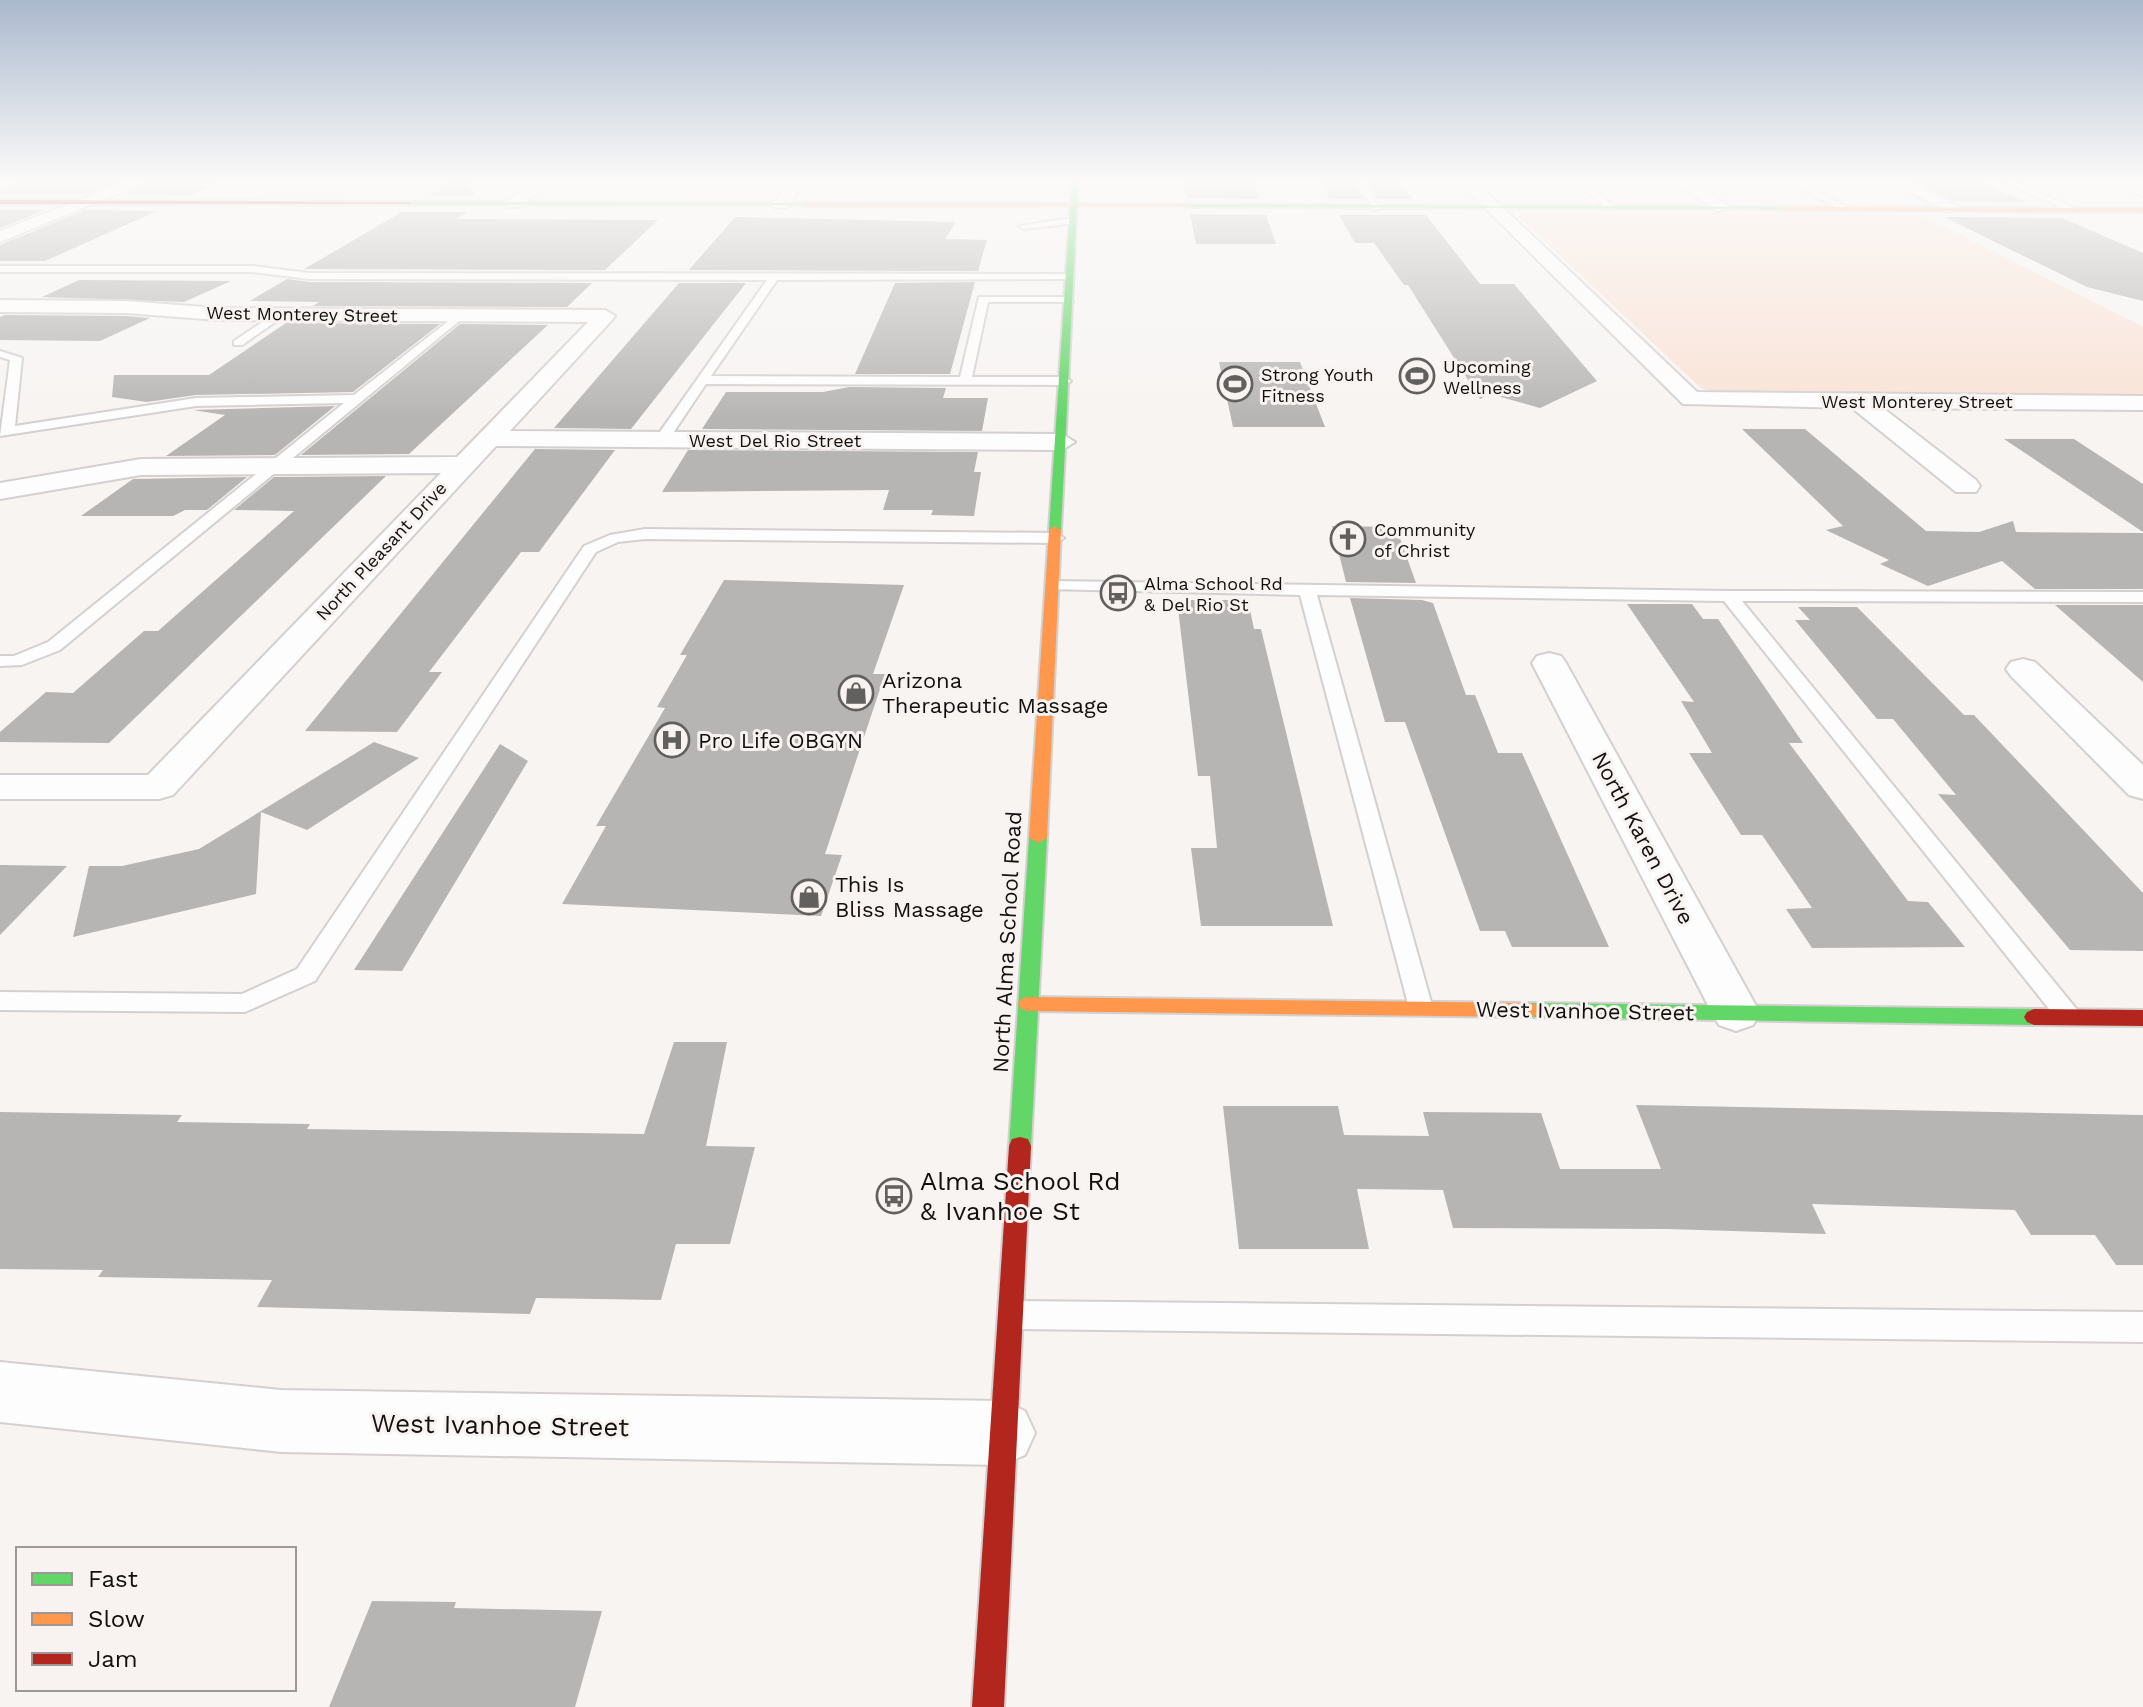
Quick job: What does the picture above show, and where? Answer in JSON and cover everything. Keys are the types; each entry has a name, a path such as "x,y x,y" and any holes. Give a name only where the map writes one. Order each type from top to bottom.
{"street":[{"name":"North Alma School Road","path":"988,1707 1071,261"},
{"name":"West Monterey Street","path":"1548,261 1691,399 2143,403"},
{"name":"West Monterey Street","path":"0,306 280,315 605,316"},
{"name":"North Pleasant Drive","path":"0,787 159,787 605,316"},
{"path":"1859,401 1966,486"},
{"name":"West Del Rio Street","path":"488,438 1062,442"},
{"path":"0,491 141,467 461,465"},
{"name":"North Karen Drive","path":"1549,663 1736,1013"},
{"path":"2023,669 2143,787"},
{"name":"West Ivanhoe Street","path":"1028,1004 2143,1018"},
{"name":"West Ivanhoe Street","path":"0,1392 281,1421 1002,1433"}],"lane":[{"path":"4,266 253,269 309,276 1070,277"},
{"path":"662,439 774,277"},
{"path":"965,381 983,299 1069,300"},
{"path":"238,343 280,315"},
{"path":"0,661 16,661 54,646 460,315"},
{"path":"0,354 16,358 4,432 196,402 357,399"},
{"path":"702,380 1065,381"},
{"path":"0,1001 245,1003 306,975 590,549 615,538 645,534 1056,538"},
{"path":"1053,586 1729,596 2143,597"},
{"path":"1307,589 1420,1009"},
{"path":"1729,596 2070,1017"},
{"path":"1009,1315 2143,1327"}],"shaded area":[{"path":"1566,261 2012,261 2143,327 2143,397 1713,392 1701,388"}],"building":[{"path":"318,261 615,261 605,270 304,269"},
{"path":"697,261 981,261 978,271 689,270"},
{"path":"1387,261 1462,261 1480,284 1514,284 1597,381 1540,408 1490,394 1480,399 1408,285 1404,285"},
{"path":"2033,261 2143,261 2143,301 2087,287"},
{"path":"287,279 309,282 592,283 567,307 313,306 319,302 250,301"},
{"path":"79,280 231,281 184,302 42,297"},
{"path":"975,282 950,374 855,374 895,283"},
{"path":"679,283 746,283 631,429 554,428"},
{"path":"0,317 150,318 100,341 0,340"},
{"path":"286,323 440,324 353,392 196,395 147,402 112,397 114,375 209,375"},
{"path":"460,324 548,325 409,454 301,455"},
{"path":"1219,362 1300,362 1325,427 1233,427"},
{"path":"849,387 946,388 943,398 988,398 982,431 702,429 726,392 823,392"},
{"path":"335,406 275,455 166,456 225,415 193,410"},
{"path":"1742,429 1805,429 1926,531 1979,532 2013,521 2016,532 2143,533 2143,589 2035,589 2002,561 1928,586 1880,564 1889,560 1826,530 1843,526"},
{"path":"2004,439 2074,439 2143,484 2143,532"},
{"path":"535,449 615,450 539,552 521,552 429,672 442,672 397,732 305,731"},
{"path":"688,450 978,452 974,472 981,472 974,516 931,515 933,510 883,510 889,490 662,492"},
{"path":"386,476 109,743 0,742 0,732 46,692 73,693 144,631 158,631 294,511 234,510 274,477"},
{"path":"247,477 207,510 185,510 173,516 81,516 133,479"},
{"path":"1332,526 1396,527 1416,583 1346,582"},
{"path":"724,580 904,585 873,674 885,674 825,854 842,855 821,916 562,904 606,826 596,826 665,708 657,707 687,655 680,655"},
{"path":"1350,598 1433,603 1466,695 1475,695 1498,753 1522,753 1609,947 1512,947 1505,931 1480,931 1405,722 1385,722"},
{"path":"1177,600 1248,600 1254,629 1261,629 1333,926 1201,926 1191,848 1217,848 1210,776 1198,776"},
{"path":"1627,604 1692,604 1703,619 1718,619 1803,743 1789,743 1908,901 1928,902 1965,947 1812,948 1786,909 1812,908 1762,835 1741,835 1689,753 1712,753 1681,701 1694,702"},
{"path":"2055,605 2143,605 2143,682"},
{"path":"1798,607 1857,607 1964,715 1974,715 2143,893 2143,951 2070,950 1938,794 1956,795 1893,719 1877,719 1795,620 1810,620"},
{"path":"374,742 419,758 307,830 261,812 256,894 73,937 89,866 122,866 199,849"},
{"path":"500,744 528,761 402,971 354,970"},
{"path":"0,865 67,866 0,935"},
{"path":"674,1042 727,1042 706,1146 755,1147 730,1244 676,1244 661,1300 536,1298 530,1314 257,1307 272,1280 98,1277 103,1270 0,1269 0,1112 182,1115 177,1122 310,1124 307,1129 644,1134"},
{"path":"1636,1105 2143,1115 2143,1265 2116,1265 2095,1235 2031,1235 2015,1210 1812,1204 1826,1234 1667,1229 1453,1228 1443,1190 1357,1189 1369,1249 1239,1249 1223,1106 1338,1106 1344,1135 1429,1136 1423,1112 1541,1113 1560,1169 1661,1169"},
{"path":"372,1601 456,1602 454,1608 602,1611 575,1707 329,1707"}],"traffic: fast":[{"path":"1055,530 1070,261"},
{"path":"1020,1146 1038,838"},
{"path":"1530,1010 2034,1017"}],"traffic: slow":[{"path":"1038,838 1055,530"},
{"path":"1028,1004 1530,1010"}],"traffic: jam":[{"path":"2034,1017 2143,1018"},
{"path":"988,1707 1020,1146"}],"place":[{"name":"Upcoming Wellness","path":"1417,376"},
{"name":"Strong Youth Fitness","path":"1235,384"},
{"name":"Community of Christ","path":"1348,539"},
{"name":"Alma School Rd & Del Rio St","path":"1118,593"},
{"name":"Arizona Therapeutic Massage","path":"856,693"},
{"name":"Pro Life OBGYN","path":"672,740"},
{"name":"This Is Bliss Massage","path":"809,897"},
{"name":"Alma School Rd & Ivanhoe St","path":"894,1196"}]}
